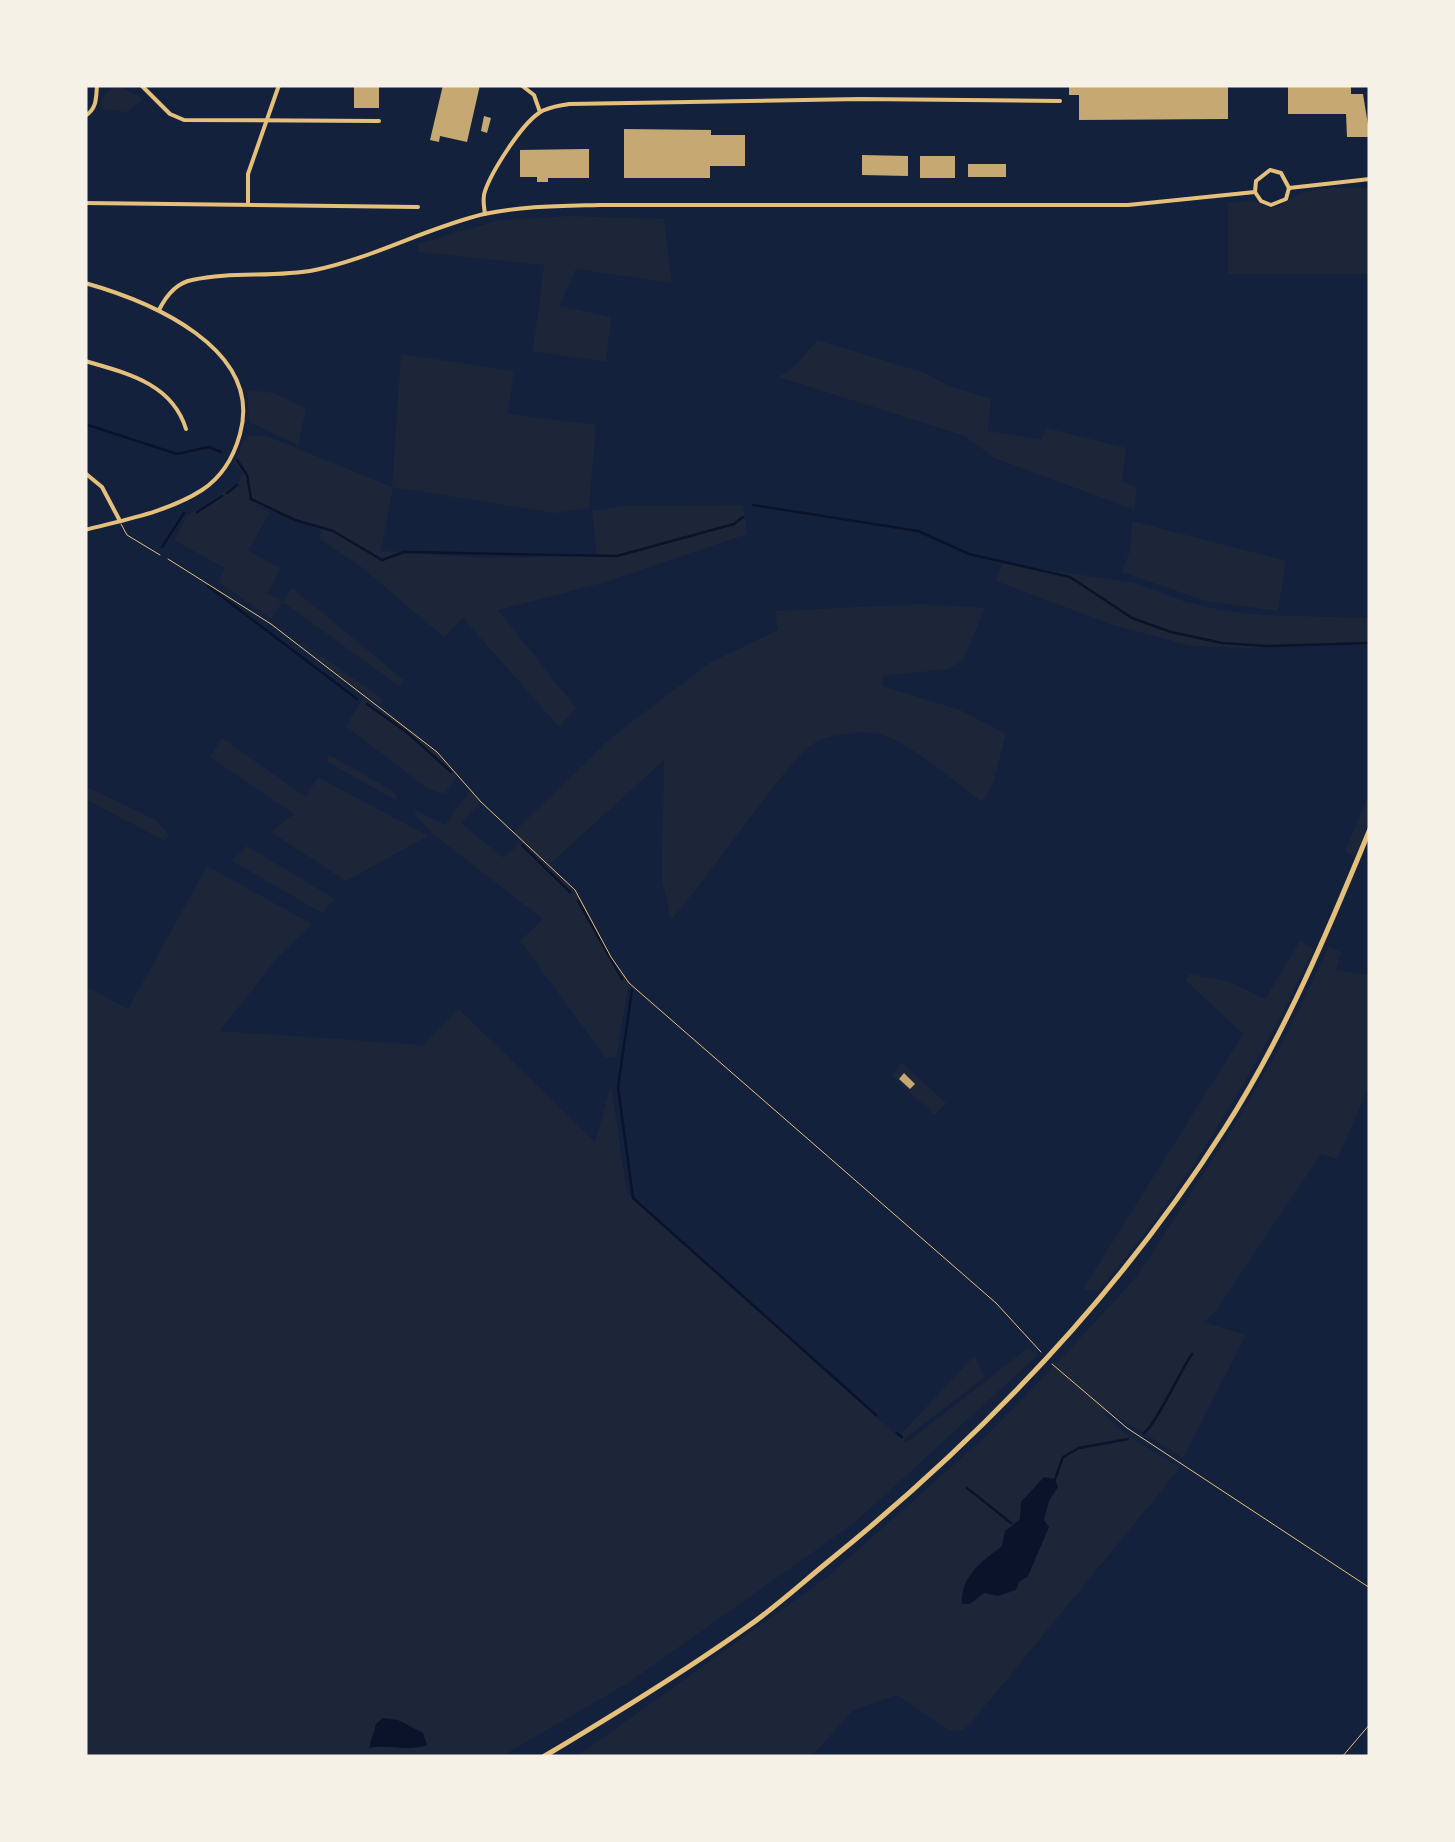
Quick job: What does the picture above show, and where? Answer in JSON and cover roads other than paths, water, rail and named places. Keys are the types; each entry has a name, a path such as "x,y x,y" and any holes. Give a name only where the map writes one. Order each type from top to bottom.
{"main road":[{"path":"543,1757 749,1626 872,1526 969,1437 1060,1342 1136,1254 1227,1125 1270,1050 1370,829"}],"street":[{"path":"85,116 92,112 96,102 97,85"},
{"path":"141,85 170,114 184,120 379,121"},
{"path":"248,204 248,174 279,85"},
{"path":"521,85 534,95 540,112"},
{"path":"485,214 485,190 519,135 540,112 569,104 1060,100"},
{"path":"1270,170 1282,173 1289,188 1286,198 1272,205 1261,202 1255,192 1256,180 1270,170"},
{"path":"1289,188 1370,180"},
{"path":"159,310 173,290 191,280 316,270 485,214 528,208 1128,205 1255,192"},
{"path":"85,202 418,207"},
{"path":"85,283 131,296 199,336 229,367 242,401 242,427 228,464 203,490 85,530"},
{"path":"85,361 134,375 152,385 180,410 186,429"},
{"path":"85,473 102,487 120,521"}],"lane":[{"path":"120,521 127,535 160,554"}],"waterway":[{"path":"85,424 177,454 208,447 221,452"},
{"path":"237,460 247,475 251,499 295,520 333,531 382,560 404,552 617,556 734,524 743,517"},
{"path":"227,493 237,485"},
{"path":"197,512 222,496"},
{"path":"753,505 918,531 969,554 1070,577 1132,618 1171,632 1222,643 1266,646 1370,643"},
{"path":"162,547 184,513"},
{"path":"208,586 357,699"},
{"path":"367,704 409,734 451,772"},
{"path":"522,845 570,892"},
{"path":"578,901 622,979"},
{"path":"632,990 618,1087 633,1198 876,1415"},
{"path":"1144,1433 1192,1354"},
{"path":"897,1433 902,1437"},
{"path":"1055,1479 1063,1457 1079,1448 1128,1439"},
{"path":"967,1488 1011,1523"}]}
